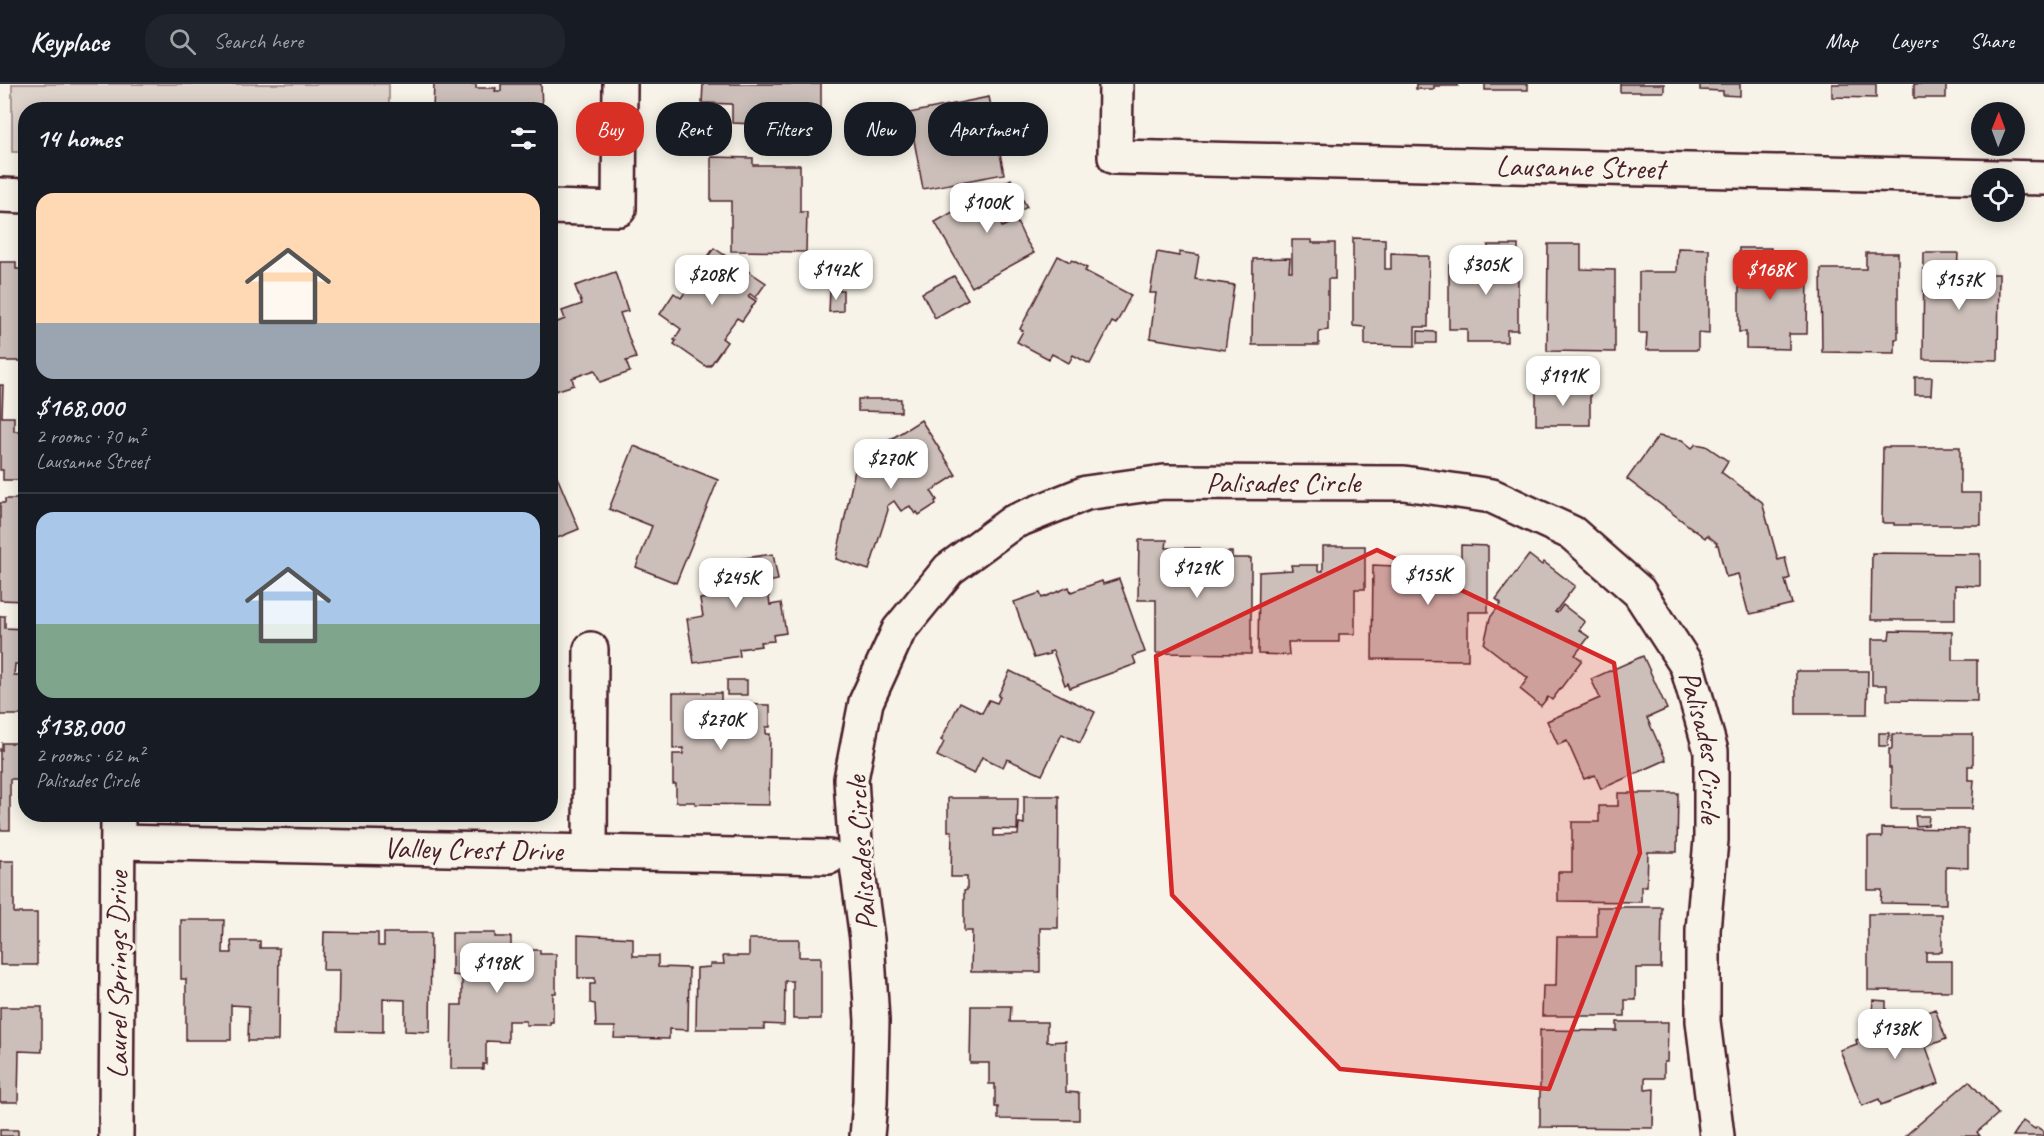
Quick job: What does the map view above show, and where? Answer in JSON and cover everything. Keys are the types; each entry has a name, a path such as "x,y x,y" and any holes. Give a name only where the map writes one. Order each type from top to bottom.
{"street":[{"path":"558,207 619,209 620,84"},
{"name":"Lausanne Street","path":"1116,84 1115,157 2044,178"},
{"path":"0,195 18,196"},
{"name":"Palisades Circle","path":"867,1136 872,1021 867,939 856,858 851,779 866,702 899,630 949,569 967,555 1013,522 1086,492 1164,482 1404,483 1492,496 1572,533 1639,592 1687,666 1712,751 1711,840 1703,930 1703,1010 1717,1136"},
{"path":"590,852 591,649"},
{"name":"Valley Crest Drive","path":"118,828 590,852 829,857"},
{"name":"Laurel Springs Drive","path":"116,1136 118,828"}],"highlighted area":[{"path":"1377,550 1614,663 1640,853 1549,1089 1340,1069 1172,895 1156,656"}],"shaded area":[{"path":"12,84 389,84 389,102 18,102 18,152 12,152"}],"building":[{"path":"434,84 476,84 476,88 496,88 495,91 501,91 501,84 541,84 542,102 433,102"},
{"path":"703,84 821,84 821,102 744,102 744,124 732,123 732,102 702,102"},
{"path":"1416,84 1458,84 1458,86 1416,89"},
{"path":"1485,84 1528,84 1528,90 1485,90"},
{"path":"1620,84 1664,84 1664,92 1620,92"},
{"path":"1700,84 1740,84 1740,96 1723,95 1723,91 1700,90"},
{"path":"1832,84 1876,84 1876,98 1832,97"},
{"path":"1914,84 1946,84 1946,98 1914,98"},
{"path":"989,97 990,102 964,102"},
{"path":"928,109 928,156 1001,156 1004,174 923,189 916,151 916,112"},
{"path":"711,157 753,158 753,165 800,165 800,212 807,212 806,252 731,251 731,201 711,201"},
{"path":"1011,179 1027,207 1000,222 1002,227 1016,220 1034,253 972,287 935,222"},
{"path":"1353,238 1385,239 1385,269 1391,269 1391,253 1429,256 1428,327 1415,327 1415,346 1365,345 1365,327 1353,326"},
{"path":"1292,240 1335,243 1335,279 1328,279 1328,330 1319,331 1319,345 1252,345 1253,259 1290,258 1289,271 1292,271"},
{"path":"1548,244 1581,244 1581,269 1615,270 1615,352 1547,351"},
{"path":"1488,245 1518,245 1518,330 1507,330 1507,342 1467,342 1467,329 1449,329 1449,265 1487,265"},
{"path":"714,248 766,283 756,297 757,299 750,294 748,296 756,301 742,321 737,318 722,338 727,342 707,367 674,344 681,329 660,314 674,293 681,298 693,281 694,283 700,274 697,272"},
{"path":"1678,248 1709,249 1709,334 1698,333 1698,350 1646,350 1647,333 1639,333 1639,272 1677,272"},
{"path":"1739,248 1771,248 1771,272 1808,272 1807,334 1789,334 1789,349 1746,348 1746,332 1739,332"},
{"path":"1157,252 1179,256 1179,252 1199,255 1195,279 1234,285 1225,350 1150,338 1156,293 1150,293"},
{"path":"1866,253 1898,253 1898,339 1895,339 1895,353 1822,352 1821,269 1866,269"},
{"path":"1924,253 1958,253 1957,274 1999,274 1998,360 1923,359"},
{"path":"1058,256 1087,268 1085,271 1131,295 1116,324 1112,322 1090,364 1073,355 1069,363 1052,354 1049,359 1017,342 1023,331 1020,329"},
{"path":"0,262 16,262 16,269 18,269 18,361 0,361"},
{"path":"615,272 628,311 620,313 636,358 626,361 630,372 600,382 595,370 572,378 574,385 558,390 558,322 565,319 562,311 582,304 575,286"},
{"path":"954,276 968,299 935,318 922,293"},
{"path":"830,290 843,290 843,311 829,312"},
{"path":"1418,331 1436,332 1436,343 1418,343"},
{"path":"1915,377 1932,377 1931,395 1915,395"},
{"path":"0,385 3,385 2,417 14,417 14,431 18,431 18,480 3,480 3,470 0,470"},
{"path":"1536,389 1590,389 1590,425 1536,425"},
{"path":"858,399 901,399 901,412 858,411"},
{"path":"921,420 956,475 931,491 937,500 936,504 919,515 917,512 915,514 910,506 901,511 894,501 887,506 888,510 869,570 836,559 855,470 868,462 864,456"},
{"path":"1658,436 1682,440 1692,448 1696,444 1706,446 1728,461 1721,472 1762,502 1778,560 1785,558 1790,578 1785,580 1792,604 1751,614 1748,612 1738,574 1726,577 1717,543 1707,535 1705,538 1627,479"},
{"path":"634,446 718,480 676,583 636,567 652,526 609,509"},
{"path":"1883,447 1960,447 1960,493 1981,493 1981,525 1882,523"},
{"path":"558,479 579,529 558,538"},
{"path":"5,499 18,499 18,601 0,600 0,503 5,503"},
{"path":"1139,540 1167,540 1166,548 1200,548 1199,565 1206,565 1206,552 1232,552 1232,558 1251,558 1251,654 1156,653 1156,600 1138,600"},
{"path":"1461,545 1488,546 1488,612 1468,612 1468,660 1372,659 1373,565 1394,566 1394,561 1421,562 1421,572 1428,572 1428,560 1461,560"},
{"path":"1323,546 1365,546 1365,589 1355,589 1355,634 1339,634 1339,642 1288,642 1289,655 1258,654 1259,572 1292,570 1291,565 1318,565 1318,571 1323,571"},
{"path":"1872,553 1980,554 1980,586 1955,585 1955,620 1871,620"},
{"path":"773,554 778,580 767,582 770,605 781,603 786,633 773,635 774,641 760,642 761,646 739,649 740,656 694,663 687,619 703,616 700,599 708,598 703,564"},
{"path":"1529,555 1542,565 1544,562 1575,586 1555,612 1557,613 1563,605 1585,622 1579,630 1589,637 1575,655 1582,660 1552,700 1548,697 1541,706 1520,689 1528,678 1484,644 1490,618 1501,603 1496,599"},
{"path":"1119,579 1145,652 1133,656 1136,664 1070,688 1068,683 1065,685 1053,651 1034,658 1014,602 1040,593 1042,598 1069,587 1071,592 1102,581 1103,584"},
{"path":"0,616 5,616 5,628 18,629 18,664 15,664 14,675 18,675 18,715 0,715"},
{"path":"1890,631 1952,632 1952,660 1977,660 1977,701 1887,700 1887,685 1872,685 1872,639 1889,639"},
{"path":"1643,656 1667,709 1647,718 1666,760 1601,789 1595,775 1584,779 1567,741 1558,745 1547,721 1600,698 1591,679"},
{"path":"1010,671 1095,712 1080,743 1062,734 1042,775 1007,759 1003,767 982,757 974,774 937,756 944,742 941,740 960,702 982,713 989,700 997,703"},
{"path":"1796,671 1868,671 1867,714 1796,714"},
{"path":"727,680 747,680 747,695 727,695"},
{"path":"673,693 721,693 721,704 770,705 770,727 766,727 766,734 770,734 769,805 676,802 676,784 673,784 673,754 683,754 683,748 673,749"},
{"path":"1879,733 1889,733 1888,746 1879,746"},
{"path":"1892,734 1973,734 1973,766 1968,766 1968,780 1974,780 1972,809 1891,809 1889,749 1892,749"},
{"path":"2,743 18,743 18,779 10,779 10,830 0,830 0,749 2,750"},
{"path":"1618,793 1678,793 1677,852 1648,852 1647,886 1641,886 1641,902 1558,901 1558,872 1572,872 1572,822 1599,822 1599,806 1618,806"},
{"path":"1024,796 1059,796 1058,928 1040,928 1040,972 971,972 972,931 964,931 964,891 967,890 967,877 951,877 952,831 948,831 948,798 1018,798 1017,830 994,829 994,836 1018,835 1019,823 1024,824"},
{"path":"1915,816 1929,816 1928,825 1916,826"},
{"path":"1882,828 1968,829 1968,868 1946,867 1946,904 1881,903 1882,890 1868,890 1868,837 1882,837"},
{"path":"0,861 14,861 14,913 37,913 37,965 0,965"},
{"path":"1597,907 1662,907 1661,968 1636,968 1636,1000 1625,1000 1625,1016 1542,1016 1543,986 1556,986 1557,937 1597,937"},
{"path":"1868,914 1942,914 1942,952 1926,952 1926,961 1952,961 1952,991 1868,990"},
{"path":"181,920 224,920 223,953 232,953 231,941 260,941 260,948 279,948 278,1041 248,1041 249,1006 231,1005 231,1040 186,1040 186,979 181,979"},
{"path":"324,932 378,933 378,946 384,946 384,933 431,933 430,1032 405,1031 405,1000 383,999 383,1032 338,1031 339,970 323,970"},
{"path":"452,933 495,933 495,937 511,937 511,954 515,954 515,950 540,950 540,954 556,954 553,1022 550,1022 550,1025 526,1025 526,1021 508,1021 508,1042 486,1041 486,1064 483,1064 483,1069 451,1069 452,1005 462,1005 462,976 452,975"},
{"path":"578,935 633,938 633,956 658,956 658,967 689,968 688,1030 669,1029 669,1039 614,1038 615,1027 596,1027 595,1004 590,1003 590,984 595,984 595,978 578,978"},
{"path":"749,939 799,939 799,957 821,957 821,1019 793,1019 793,981 785,981 784,1025 764,1024 764,1029 696,1029 697,968 710,967 710,964 724,964 723,956 749,956"},
{"path":"1873,1000 1886,1001 1886,1015 1872,1015"},
{"path":"971,1006 1011,1006 1010,1022 1047,1022 1047,1042 1066,1041 1066,1092 1079,1093 1079,1120 998,1119 998,1107 995,1107 995,1084 989,1084 989,1063 970,1063"},
{"path":"0,1007 42,1007 42,1052 19,1051 18,1102 0,1102"},
{"path":"1935,1009 1946,1039 1926,1047 1939,1083 1881,1105 1879,1099 1862,1106 1840,1050 1857,1044 1856,1040"},
{"path":"1617,1022 1668,1022 1667,1062 1664,1062 1664,1078 1645,1078 1645,1090 1654,1089 1653,1128 1540,1127 1540,1030 1617,1031"},
{"path":"1969,1081 1998,1114 1977,1132 1980,1136 1905,1136"},
{"path":"2023,1121 2044,1132 2044,1136 2013,1136"},
{"path":"0,1130 18,1130 18,1136 0,1136"}]}
